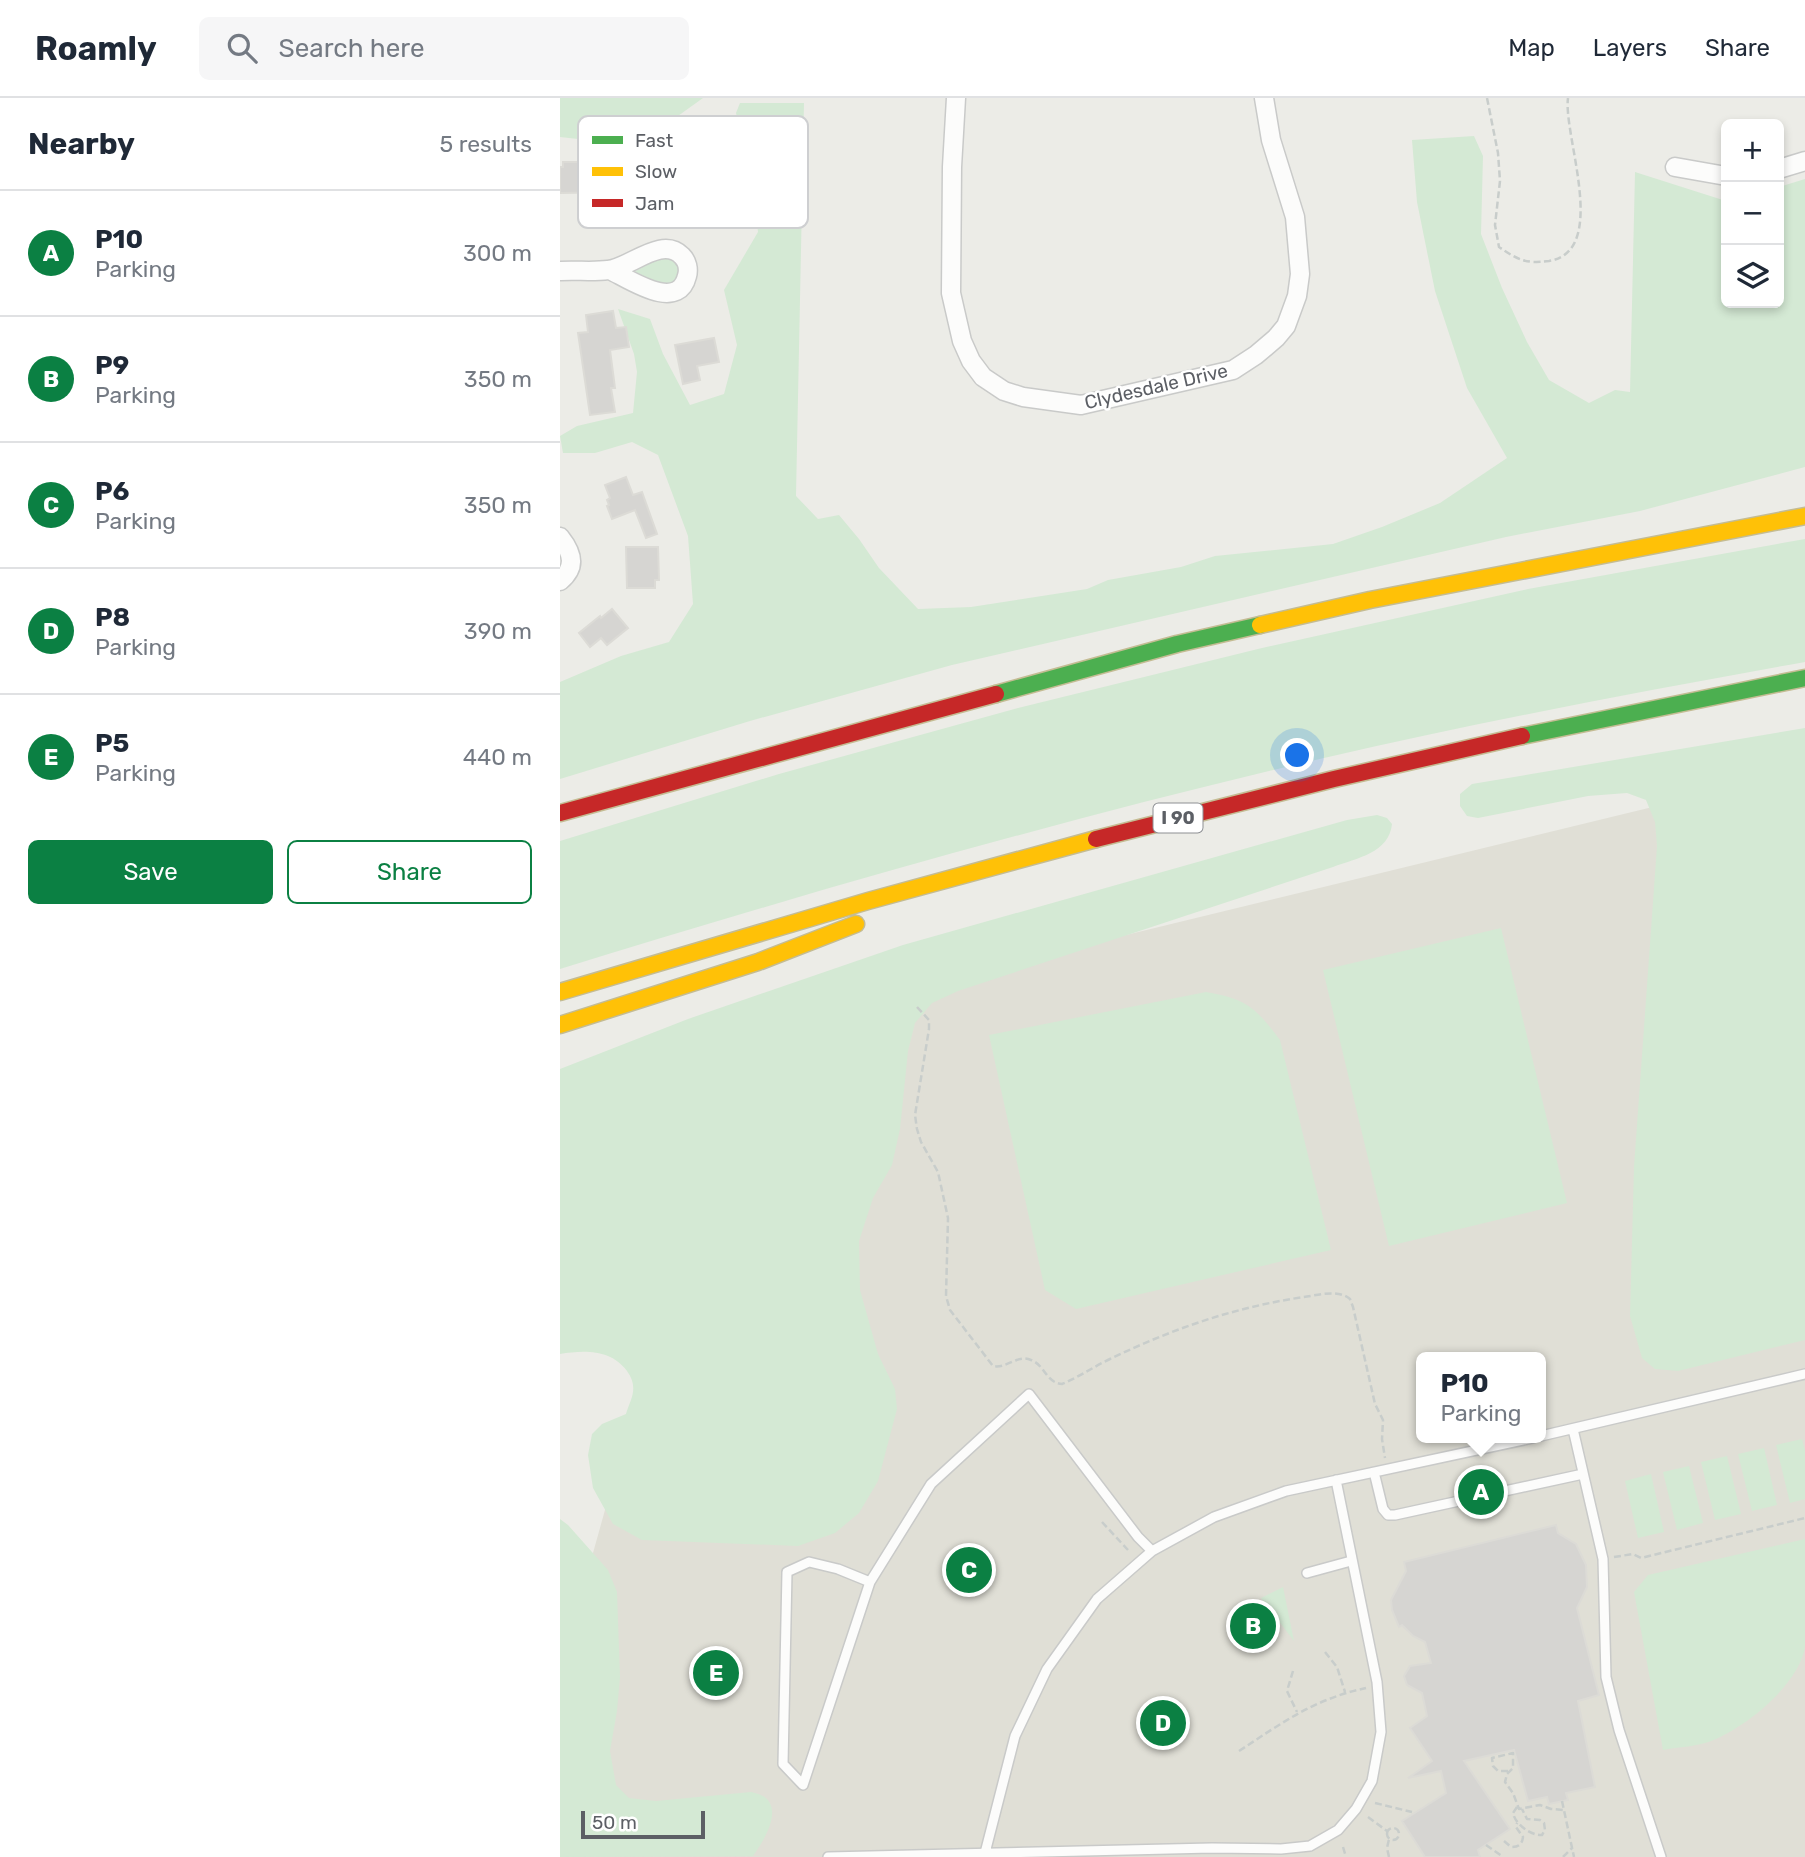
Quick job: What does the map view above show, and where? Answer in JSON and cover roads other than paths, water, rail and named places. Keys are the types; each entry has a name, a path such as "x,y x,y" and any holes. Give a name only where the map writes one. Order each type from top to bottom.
{"highway":[{"path":"560,814 1177,644 1370,600 1805,516"},
{"name":"I 90","path":"560,992 734,938 1087,840 1379,768 1805,678"},
{"path":"560,1025 758,962 1017,861"}],"street":[{"name":"Clydesdale Drive","path":"956,98 952,167 951,293 962,341 971,361 983,377 1004,391 1023,397 1081,405 1233,370 1276,338 1286,326 1292,313 1300,274 1295,217 1271,140 1264,98"},
{"path":"1784,167 1805,161"},
{"path":"1675,167 1721,175"},
{"path":"560,271 610,270"},
{"path":"560,537 572,557 571,568 560,581"}],"lane":[{"path":"1546,1435 1805,1374"},
{"path":"870,1582 838,1569 809,1562 787,1572 783,1764 803,1785 870,1582 931,1484 1029,1394 1138,1537 1152,1551"},
{"path":"1573,1429 1603,1559 1606,1677 1623,1743 1661,1857"},
{"path":"985,1853 1016,1736 1047,1669 1097,1599 1152,1551 1214,1517 1286,1491 1510,1443"},
{"path":"1374,1472 1383,1509 1388,1515 1583,1474"},
{"path":"828,1857 1212,1848 1281,1849 1310,1846 1339,1828 1356,1809 1372,1781 1381,1732 1377,1685 1336,1480"},
{"path":"1307,1573 1351,1561"}],"place":[{"name":"P10","path":"1481,1492"},
{"name":"P6","path":"969,1570"},
{"name":"P9","path":"1253,1626"},
{"name":"P5","path":"716,1673"},
{"name":"P8","path":"1163,1723"}]}
